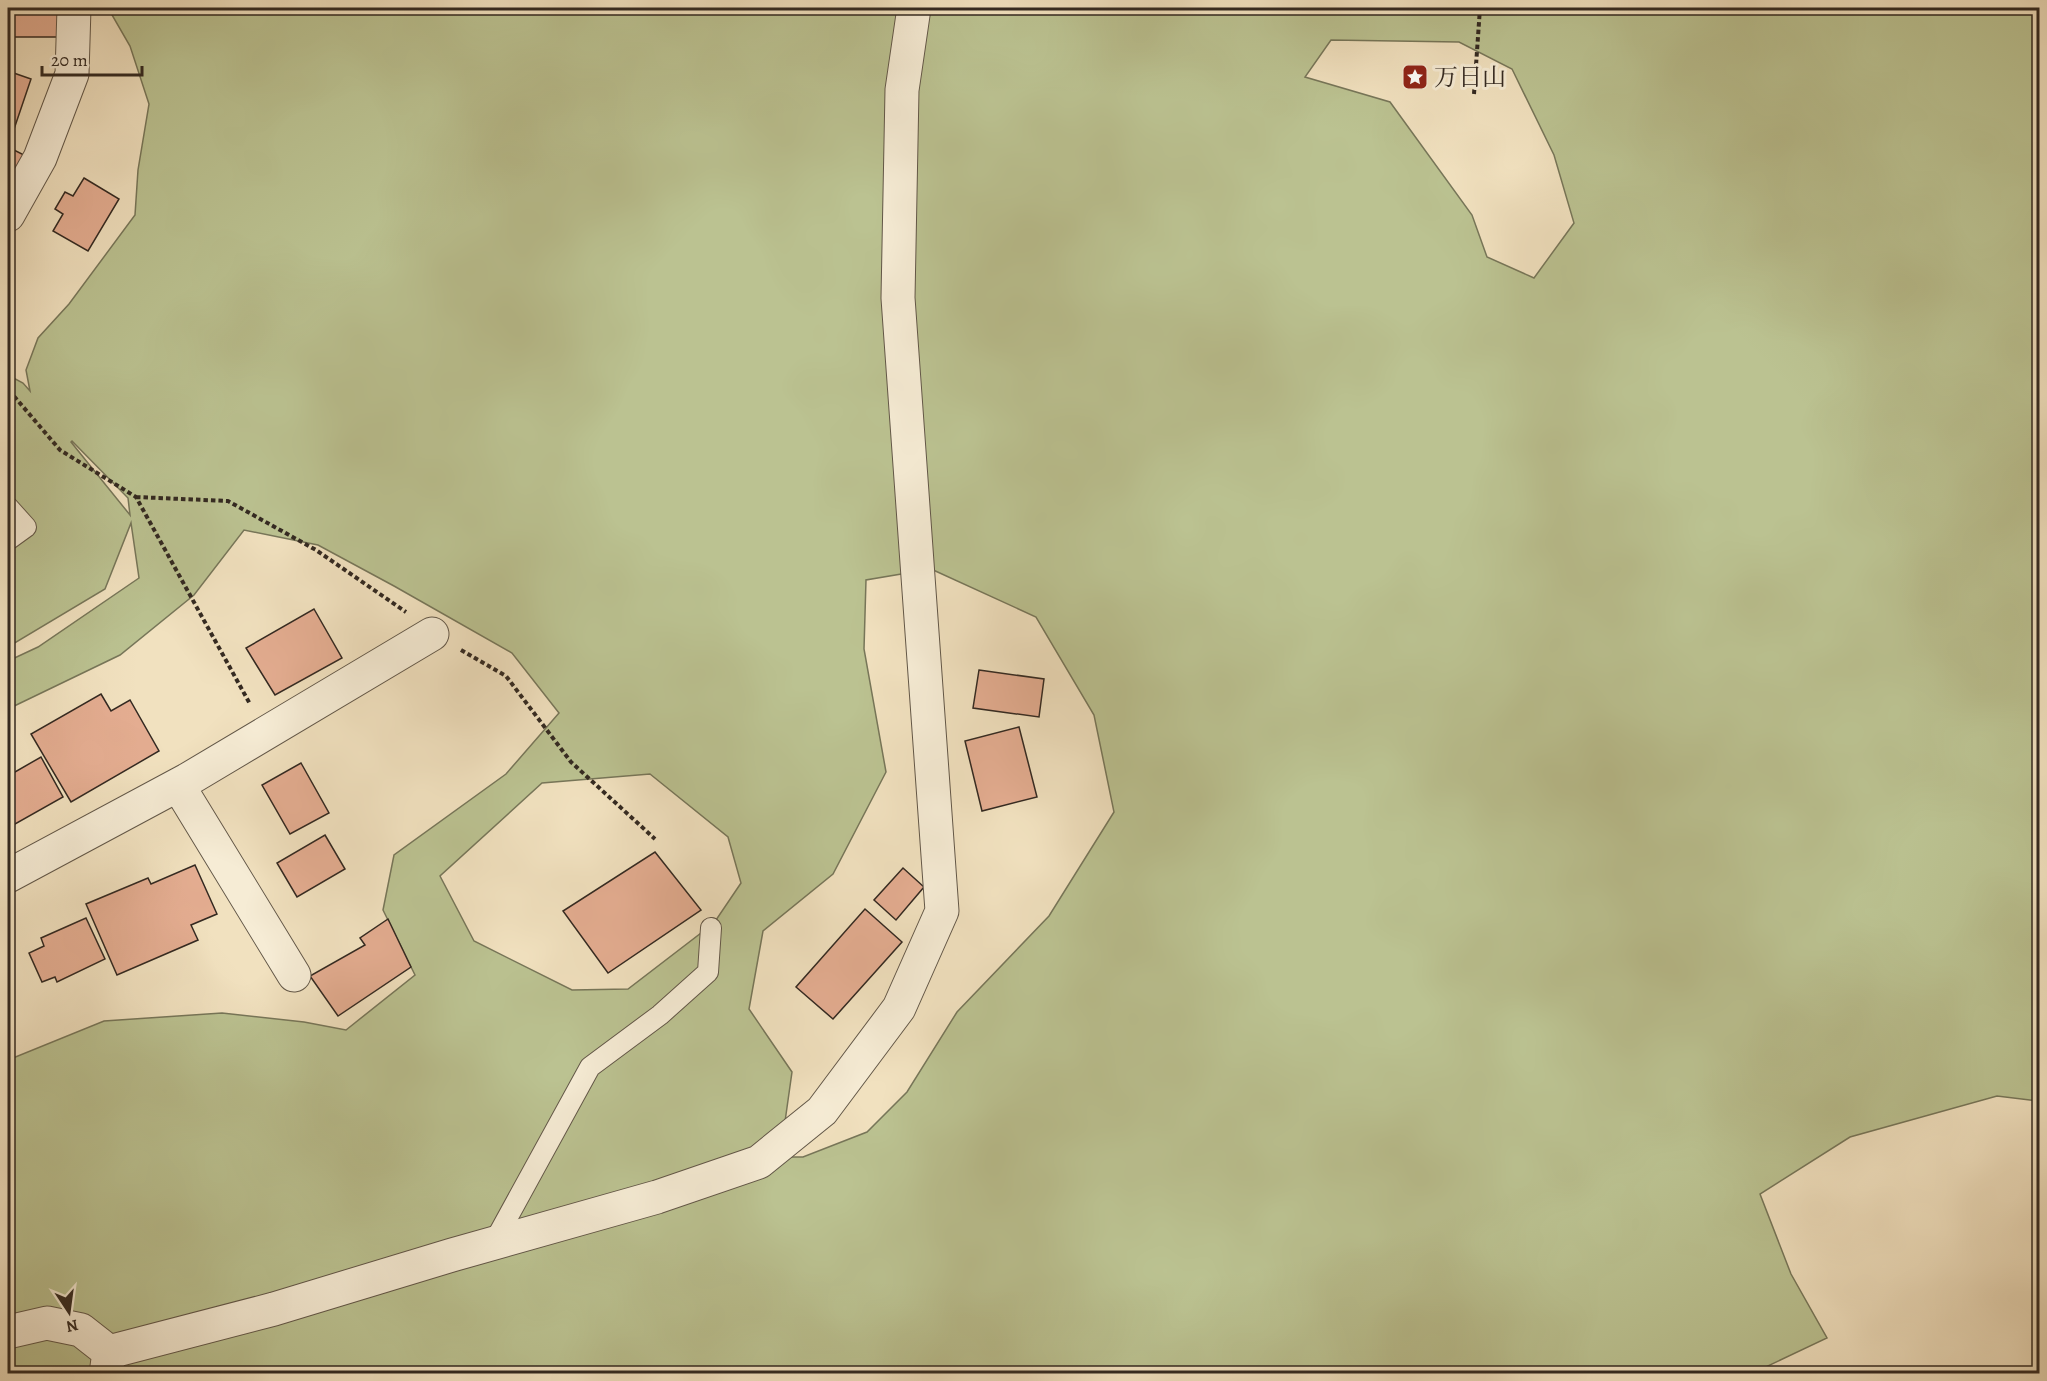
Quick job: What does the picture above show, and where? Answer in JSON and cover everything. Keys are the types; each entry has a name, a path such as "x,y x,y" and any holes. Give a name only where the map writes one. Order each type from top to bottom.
{"street":[{"path":"8,215 40,158 72,74 74,8"},
{"path":"8,1332 47,1323 81,1330 108,1363 274,1309 657,1197 759,1161 822,1111 899,1008 942,911 898,298 902,90 914,8"},
{"path":"8,876 178,785 432,634"},
{"path":"178,785 294,975"}],"lane":[{"path":"8,507 26,527 8,540"},
{"path":"493,1244 590,1067 660,1015 708,972 711,928"}],"path":[{"path":"1474,94 1480,8"},
{"path":"8,392 60,450 136,497 266,733"}],"green space":[{"path":"108,8 2039,8 2039,1101 1997,1096 1850,1137 1760,1194 1791,1274 1827,1338 1753,1373 8,1373 8,1060 104,1021 222,1013 304,1022 346,1030 415,975 383,910 394,855 506,774 559,713 512,653 318,545 244,530 194,595 120,655 8,709 8,661 38,647 139,578 131,523 105,589 8,647 8,375 23,383 30,391 26,370 38,338 69,304 135,215 138,170 149,104 130,46","holes":["1331,40 1459,42 1512,69 1554,155 1574,223 1534,278 1487,257 1472,215 1390,102 1305,77","71,442 128,498 130,515","931,569 1036,617 1094,715 1114,812 1049,916 957,1012 907,1092 867,1132 803,1157 780,1157 792,1072 749,1009 763,931 833,874 886,772 864,649 866,580","650,774 728,837 741,883 714,923 628,989 572,990 474,941 440,876 542,783"]}],"building":[{"path":"8,8 62,8 62,37 8,37"},
{"path":"8,71 31,79 11,138 8,137"},
{"path":"8,147 26,156 8,190"},
{"path":"84,178 119,199 88,251 53,231 63,214 55,209 65,192 73,196"},
{"path":"314,609 342,658 275,695 246,648"},
{"path":"979,670 1044,679 1039,717 973,708"},
{"path":"101,694 111,711 130,700 159,751 71,802 31,734"},
{"path":"1019,727 1037,797 982,811 965,741"},
{"path":"41,757 63,797 8,828 8,776"},
{"path":"301,763 329,813 290,834 262,785"},
{"path":"325,835 345,869 297,897 277,863"},
{"path":"655,852 701,910 608,973 563,911"},
{"path":"195,865 217,914 191,925 198,940 117,975 86,904 148,878 151,884"},
{"path":"903,868 924,887 896,920 874,900"},
{"path":"865,909 902,942 833,1019 796,987"},
{"path":"86,918 105,959 57,982 55,977 42,982 29,953 44,946 41,938"},
{"path":"388,919 411,967 338,1016 310,976 365,945 360,938"}],"place":[{"name":"万日山","path":"1415,77"}]}
